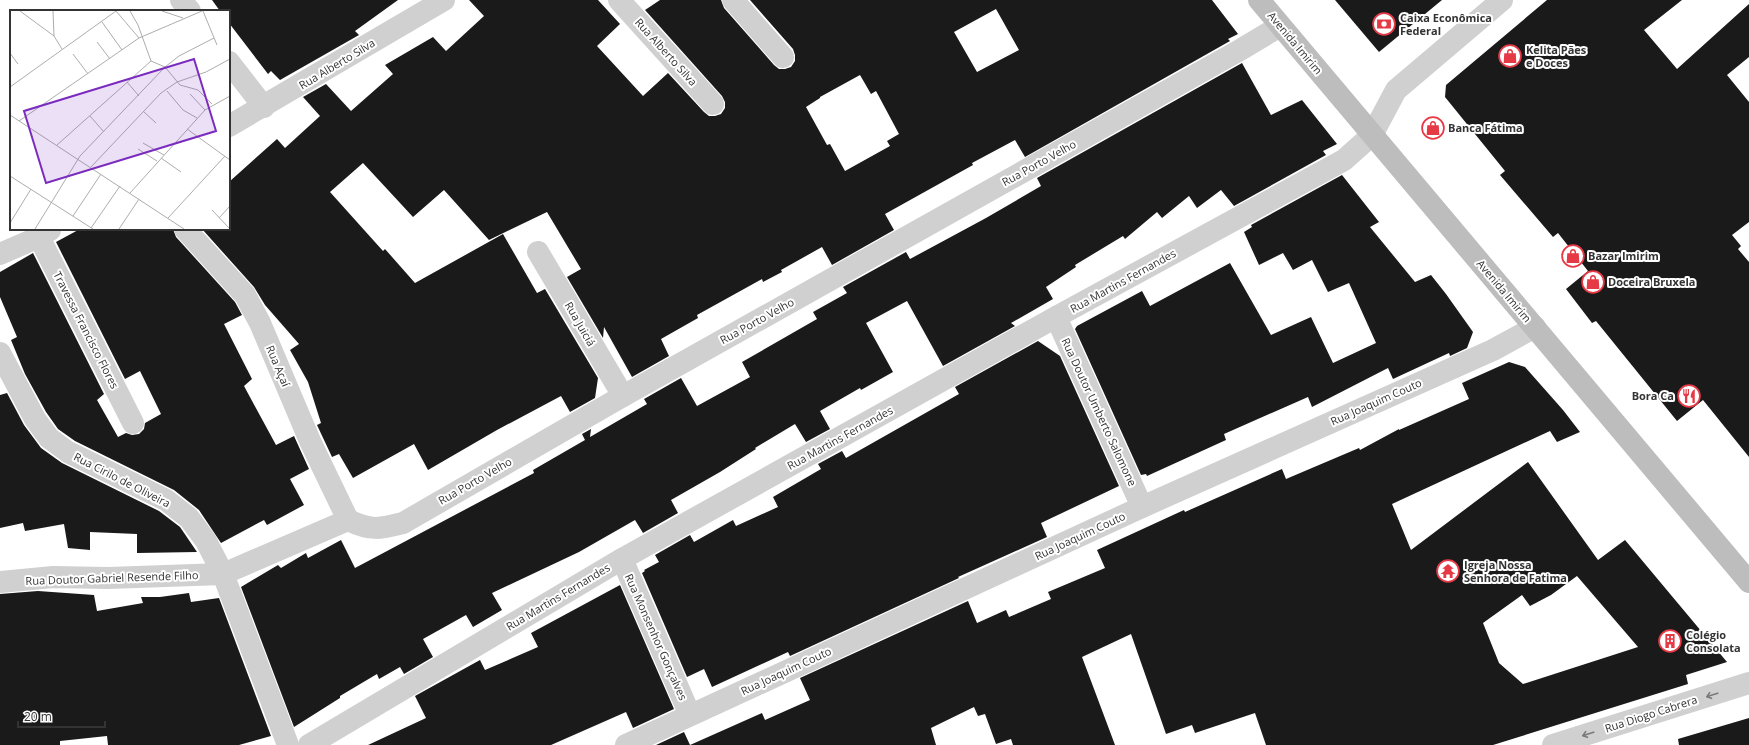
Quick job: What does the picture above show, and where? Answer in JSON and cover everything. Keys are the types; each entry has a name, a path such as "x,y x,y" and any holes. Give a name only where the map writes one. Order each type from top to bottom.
{"main road":[{"name":"Avenida Imirim","path":"1259,0 1749,582"}],"street":[{"path":"181,0 189,10"},
{"name":"Rua Alberto Silva","path":"230,125 264,107 444,0"},
{"name":"Rua Alberto Silva","path":"619,0 713,104"},
{"path":"733,0 783,56"},
{"path":"1372,135 1396,90 1502,0"},
{"name":"Rua Porto Velho","path":"348,520 363,527 381,529 403,523 623,396 1226,58 1280,26"},
{"path":"230,63 264,107"},
{"name":"Rua Martins Fernandes","path":"308,745 622,559 1056,317 1344,160 1372,135"},
{"name":"Rua Açaí","path":"186,230 245,295 260,323 310,441 348,520"},
{"path":"0,254 45,233"},
{"name":"Travessa Francisco Flores","path":"45,233 133,423"},
{"name":"Rua Juiciá","path":"538,252 623,396"},
{"name":"Rua Doutor Umberto Salomone","path":"1056,317 1142,507"},
{"name":"Rua Joaquim Couto","path":"626,745 1142,507 1486,353 1535,327"},
{"name":"Rua Cirilo de Oliveira","path":"0,353 35,419 49,438 68,452 166,500 189,518 206,541 223,574 288,745"},
{"path":"223,574 348,520"},
{"name":"Rua Monsenhor Gonçalves","path":"622,559 690,715"},
{"name":"Rua Doutor Gabriel Resende Filho","path":"0,582 53,577 108,578 223,574"},
{"name":"Rua Diogo Cabrera","path":"1553,745 1749,683"}],"building":[{"path":"212,0 398,0 355,31 359,35 280,80 271,71 268,74 230,24 230,10 219,10"},
{"path":"469,0 598,0 620,24 597,46 643,96 668,73 704,112 709,116 715,116 721,114 725,108 725,102 722,96 645,10 660,0 721,0 724,8 779,69 791,67 795,61 793,49 750,0 1212,0 1238,34 1228,39 1230,41 1025,157 1015,140 972,163 973,165 885,214 894,230 832,265 822,247 781,270 782,272 763,282 762,279 697,315 698,318 661,339 669,356 632,377 604,327 603,338 567,277 581,269 547,212 489,240 444,190 413,217 363,163 330,192 383,251 385,249 415,283 503,234 537,293 545,289 598,378 595,398 570,412 561,396 497,430 428,470 414,444 353,478 339,454 332,457 317,425 321,423 308,382 290,350 299,344 265,305 254,287 203,230 230,230 230,181 277,139 285,148 320,116 303,97 326,84 351,111 393,74 385,65 433,37 446,51 484,16","holes":["996,9 1019,50 977,72 954,32","860,75 871,94 876,91 899,134 887,141 890,146 845,171 830,144 827,145 806,107 820,97"]},
{"name":"Caixa Econômica Federal","path":"1335,0 1442,0 1379,52"},
{"path":"1547,0 1682,0 1644,30 1677,69 1749,4 1749,57 1727,75 1749,102 1749,222 1732,235 1741,246 1738,249 1749,262 1749,457 1703,400 1677,421 1596,321 1592,323 1566,289 1588,271 1558,233 1553,237 1500,175 1505,171 1445,97 1446,85"},
{"path":"1242,63 1271,115 1302,100 1337,144 1323,151 1326,155 1234,206 1221,190 1197,208 1189,196 1162,218 1157,212 1125,239 1123,236 1075,265 1076,267 1046,287 1053,299 1011,323 1015,326 943,366 907,301 866,323 893,372 861,390 860,388 820,411 830,429 806,442 795,424 755,448 756,449 720,472 671,500 678,513 643,533 635,520 579,552 492,593 502,610 473,627 466,615 423,639 433,657 404,674 400,667 379,679 377,674 340,696 340,698 294,727 241,587 278,565 281,568 306,553 308,558 341,540 355,568 534,473 533,470 585,440 582,434 591,429 590,437 647,404 644,399 681,378 697,406 750,377 742,362 817,319 813,312 847,293 843,287 906,252 910,259 986,218 1041,186 1037,178"},
{"path":"1342,175 1379,222 1370,227 1415,282 1431,275 1446,294 1473,332 1467,348 1450,356 1449,353 1393,379 1388,368 1312,407 1308,397 1224,434 1226,440 1147,476 1146,474 1141,475 1075,329 1077,326 1142,291 1150,306 1230,263 1271,335 1311,317 1333,363 1376,343 1349,283 1328,292 1312,260 1293,270 1283,253 1259,265 1244,232 1252,227 1251,225"},
{"path":"78,230 173,230 176,237 235,302 242,315 224,324 252,379 244,386 276,445 294,436 309,469 290,479 304,505 267,525 264,520 221,543 199,510 174,490 75,441 58,429 46,412 25,374 11,340 17,337 0,297 0,272 33,253 104,394 97,400 118,437 126,433 132,435 139,434 144,429 145,423 161,414 140,371 125,379 56,242"},
{"path":"1038,341 1060,356 1119,486 1041,523 1047,537 790,656 788,652 712,687 704,669 687,677 642,573 645,571 644,570 659,562 655,555 690,535 694,542 733,520 736,526 778,507 773,497 821,469 818,464 842,451 846,458 959,394 955,387"},
{"path":"1509,362 1525,367 1563,410 1580,432 1557,442 1550,431 1392,504 1411,550 1528,462 1598,560 1625,540 1727,662 1686,675 1688,684 1493,745 1266,745 1255,713 1195,733 1192,725 1166,734 1131,634 1082,657 1115,745 1013,745 1011,739 996,744 985,714 978,716 974,707 931,728 936,745 690,745 762,713 765,720 810,700 800,678 968,601 977,623 1006,610 1009,617 1051,599 1048,592 1105,568 1097,550 1184,510 1185,512 1282,469 1286,479 1359,448 1360,450 1399,429 1469,399 1462,383","holes":["1577,576 1638,647 1523,684 1499,663 1483,623 1522,595 1530,606 1551,595"]},
{"path":"7,393 24,425 41,448 62,463 159,511 180,527 197,552 137,553 137,534 90,532 90,550 68,548 64,524 25,531 23,523 0,528 0,395"},
{"path":"620,585 674,709 633,728 626,712 551,745 368,745 426,718 415,696 480,660 485,670 538,647 531,633"},
{"path":"38,591 94,595 97,611 143,603 141,597 160,597 189,593 191,602 219,598 271,736 239,745 108,745 107,736 60,741 60,745 0,745 0,594"},
{"path":"1749,718 1749,745 1679,745 1678,739"},
{"path":"684,732 690,745 656,745"}],"place":[{"name":"Caixa Econômica Federal","path":"1384,24"},
{"name":"Kelita Pães e Doces","path":"1510,56"},
{"name":"Banca Fátima","path":"1433,128"},
{"name":"Bazar Imirim","path":"1573,256"},
{"name":"Doceira Bruxela","path":"1593,282"},
{"name":"Bora Ca","path":"1689,396"},
{"name":"Igreja Nossa Senhora de Fatima","path":"1448,571"},
{"name":"Colégio Consolata","path":"1670,641"}]}
